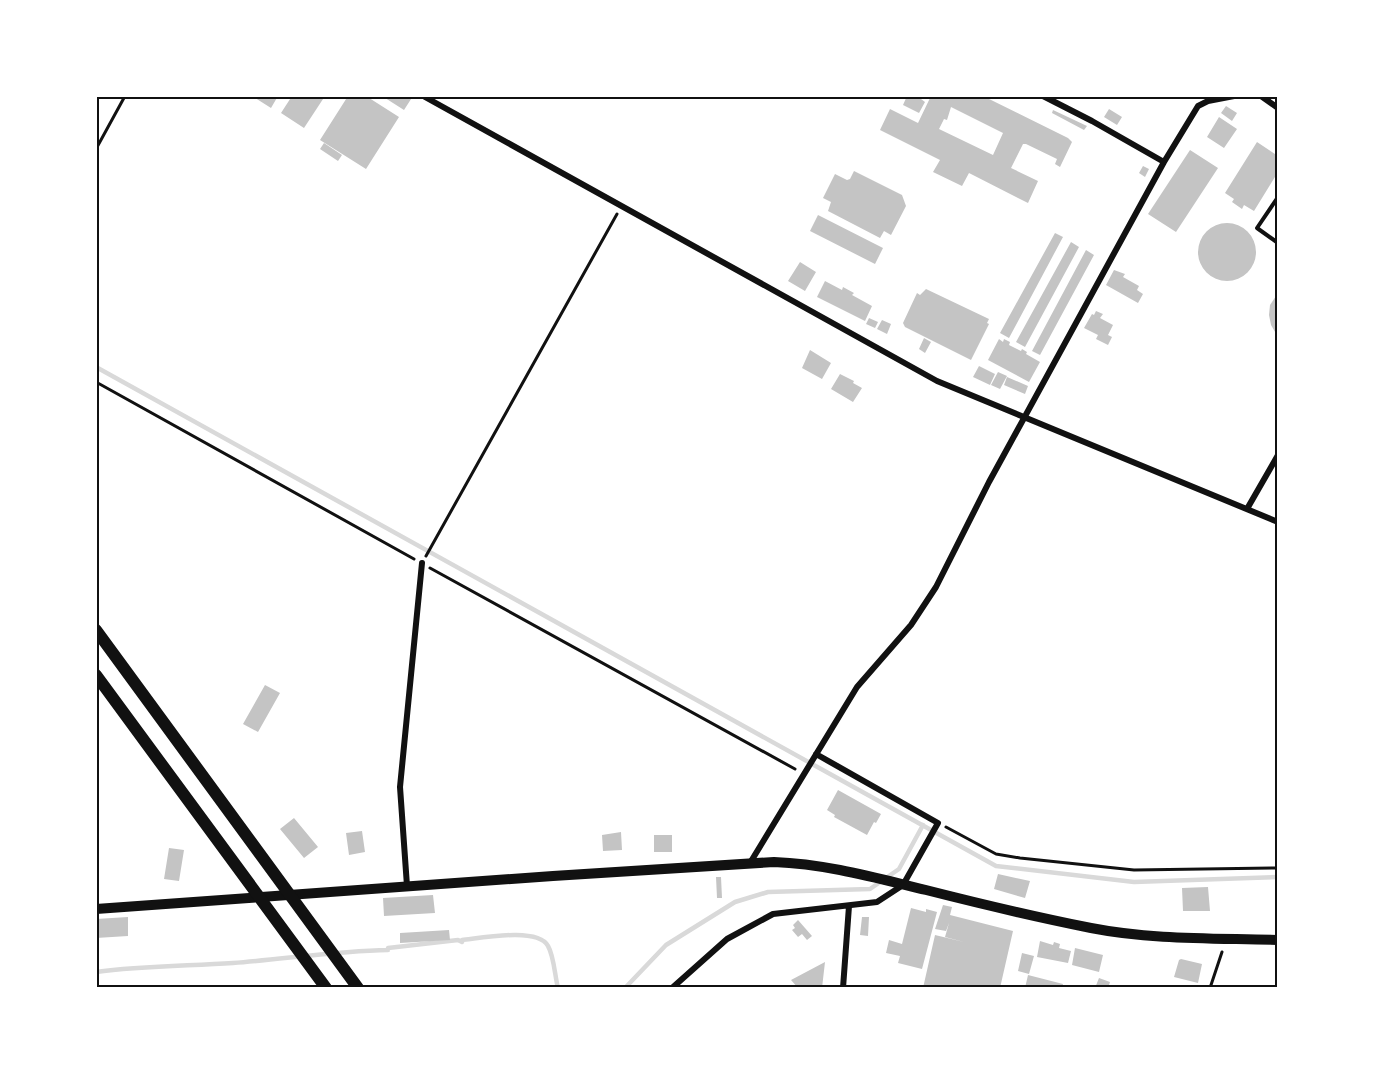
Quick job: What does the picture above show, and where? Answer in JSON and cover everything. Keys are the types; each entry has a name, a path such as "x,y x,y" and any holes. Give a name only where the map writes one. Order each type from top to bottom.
{"highway":[{"path":"96,630 358,988"},
{"path":"96,675 326,988"}],"main road":[{"path":"96,909 750,863 806,864 871,876 1094,928 1159,937 1278,940"}],"street":[{"path":"426,96 425,98 937,381 1278,522"},
{"path":"1043,96 1164,162"},
{"path":"750,863 857,687 911,625 936,587 989,482 1164,162 1198,106 1208,101 1234,96"},
{"path":"1260,96 1278,108"},
{"path":"1247,509 1278,455"},
{"path":"407,886 400,787 422,563"},
{"path":"672,988 727,939 772,914 877,902 899,884 938,823 816,754"},
{"path":"843,988 849,906"}],"lane":[{"path":"1278,197 1257,228 1278,243"}],"path":[{"path":"96,149 125,96"},
{"path":"422,563 622,205"},
{"path":"96,382 804,774"},
{"path":"938,823 996,854 1020,858 1134,870 1278,868"},
{"path":"1210,988 1227,939"}],"building":[{"path":"252,96 278,96 271,108"},
{"path":"292,96 325,96 304,128 281,113"},
{"path":"348,96 366,96 399,117 366,169 320,140"},
{"path":"382,96 413,96 404,110"},
{"path":"907,96 917,96 925,102 919,113 903,105"},
{"path":"927,96 983,96 1072,142 1060,167 1055,164 1057,159 1023,144 1011,168 1038,181 1028,203 969,173 962,186 933,172 940,160 880,130 890,109 918,123 930,98","holes":["951,107 1003,133 993,155 939,129 944,119 947,120"]},
{"path":"1226,106 1237,113 1232,121 1221,113"},
{"path":"1109,109 1122,117 1117,125 1104,117"},
{"path":"1053,110 1087,126 1084,130 1052,113"},
{"path":"1219,117 1237,129 1224,148 1207,137"},
{"path":"1257,142 1278,156 1278,172 1254,211 1244,205 1242,209 1225,193"},
{"path":"324,143 342,155 338,161 320,149"},
{"path":"1190,150 1218,168 1176,232 1148,214"},
{"path":"1143,166 1149,169 1145,177 1139,173"},
{"path":"854,171 902,195 906,206 891,235 884,231 880,238 828,211 831,202 823,198 835,174 847,180"},
{"path":"818,215 883,248 875,264 810,231"},
{"path":"1227,223 1238,225 1251,236 1256,252 1254,263 1243,276 1227,281 1216,279 1203,268 1198,252 1200,241 1211,228"},
{"path":"1055,233 1063,237 1009,338 1000,333"},
{"path":"1071,242 1079,247 1025,347 1016,342"},
{"path":"1086,250 1094,255 1040,355 1032,351"},
{"path":"800,262 816,272 805,291 788,281"},
{"path":"1114,270 1125,274 1123,277 1139,286 1137,290 1143,294 1138,303 1106,285"},
{"path":"825,281 842,290 843,287 872,306 865,321 817,297"},
{"path":"926,289 989,319 987,323 989,324 971,360 905,327 903,323 917,293 920,295"},
{"path":"1278,293 1278,337 1271,325 1269,315 1270,305"},
{"path":"1096,311 1103,314 1100,318 1113,325 1108,335 1112,337 1108,345 1096,339 1098,335 1084,328"},
{"path":"869,318 878,322 875,328 866,324"},
{"path":"882,320 891,324 887,334 877,329"},
{"path":"924,338 931,342 925,353 919,349"},
{"path":"999,339 1003,342 1004,339 1010,342 1009,345 1021,351 1022,349 1040,362 1029,382 988,360"},
{"path":"810,350 831,363 822,379 802,368"},
{"path":"979,366 995,374 990,385 973,377"},
{"path":"998,372 1007,376 1000,389 991,385"},
{"path":"840,374 862,388 853,402 831,389"},
{"path":"1007,377 1028,386 1025,394 1004,385"},
{"path":"265,685 280,693 258,732 243,724"},
{"path":"838,790 881,814 867,835 834,817 835,815 827,810"},
{"path":"294,818 318,847 304,858 280,829"},
{"path":"362,831 365,852 349,855 346,833"},
{"path":"621,832 622,850 603,851 602,835"},
{"path":"654,835 672,835 672,852 654,852"},
{"path":"169,848 184,850 179,881 164,879"},
{"path":"998,874 1030,881 1025,898 994,889"},
{"path":"716,877 721,877 722,898 717,898"},
{"path":"1208,887 1210,911 1183,911 1182,888"},
{"path":"433,895 435,913 384,916 383,898"},
{"path":"943,905 952,907 950,915 1013,931 1000,988 923,988 935,935 964,942 945,937 949,923 946,931 935,929"},
{"path":"911,908 937,912 922,969 898,963 900,956 886,953 889,940 902,944"},
{"path":"128,917 128,936 96,938 96,919"},
{"path":"862,917 869,917 868,936 860,935"},
{"path":"798,920 812,936 807,940 802,934 798,937 792,930"},
{"path":"449,930 450,940 400,943 400,933"},
{"path":"1040,941 1053,945 1054,942 1060,944 1059,948 1071,951 1068,963 1037,957"},
{"path":"1075,948 1103,955 1099,972 1072,965"},
{"path":"1022,953 1034,956 1029,974 1018,971"},
{"path":"1181,959 1202,964 1198,983 1174,977"},
{"path":"825,962 822,988 798,988 791,980"},
{"path":"1028,975 1063,984 1062,988 1025,988"},
{"path":"1099,978 1110,982 1108,988 1095,988"}],"waterway":[{"path":"96,367 996,866 1134,882 1278,877"},
{"path":"625,988 666,945 735,902 768,892 870,889 899,869 923,825"},
{"path":"96,972 388,950 388,948 458,940 462,942 462,940 482,937 521,935 542,940 548,946 558,988"}]}
